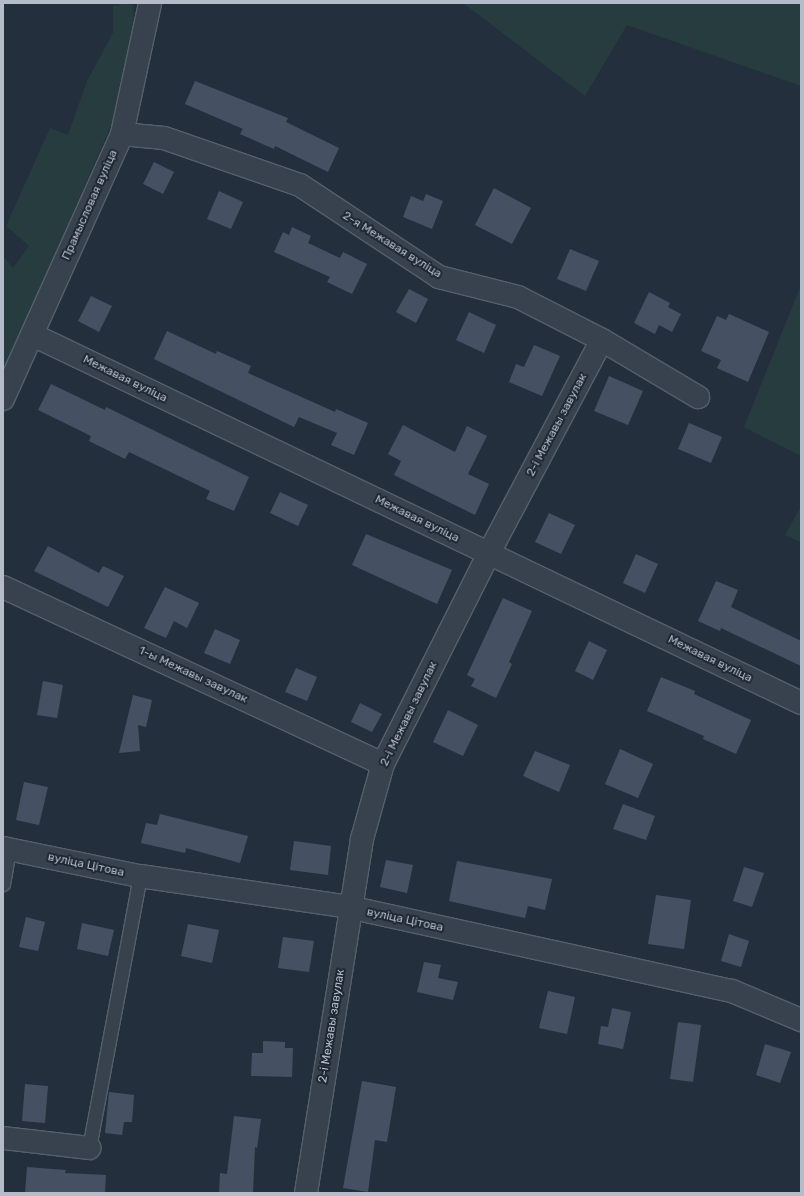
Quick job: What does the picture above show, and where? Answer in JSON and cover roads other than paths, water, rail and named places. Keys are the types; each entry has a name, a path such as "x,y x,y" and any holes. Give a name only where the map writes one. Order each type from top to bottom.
{"street":[{"name":"Прамысловая вуліца","path":"3,399 33,336 122,134 150,3"},
{"name":"2-я Межавая вуліца","path":"122,134 164,138 300,185 439,277 518,297 602,340 698,397"},
{"name":"Межавая вуліца","path":"33,336 490,553 801,703"},
{"name":"2-і Межавы завулак","path":"306,1193 349,907 362,839 383,764 490,553 602,340"},
{"name":"1-ы Межавы завулак","path":"3,587 383,764"},
{"name":"вуліца Цітова","path":"6,848 140,876 349,907 732,991 801,1020"},
{"path":"3,1138 89,1148"}],"lane":[{"path":"3,884 6,848"},
{"path":"89,1148 140,876"}]}
